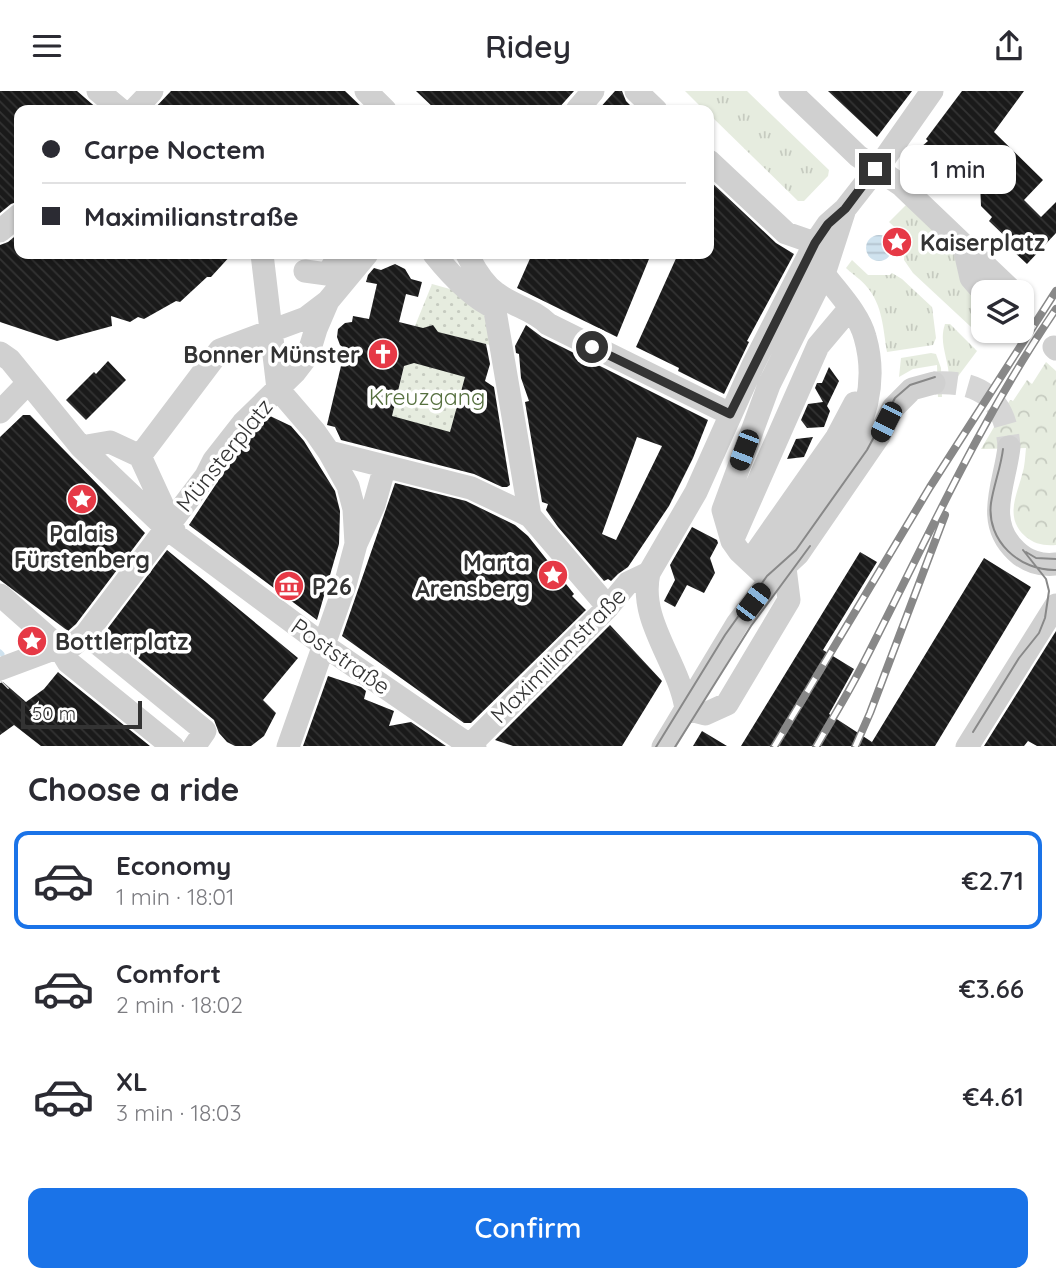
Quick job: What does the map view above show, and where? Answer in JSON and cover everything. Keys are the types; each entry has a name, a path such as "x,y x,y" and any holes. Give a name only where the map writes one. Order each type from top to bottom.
{"street":[{"path":"99,91 115,105"},
{"path":"139,105 152,91"},
{"path":"366,91 381,105"},
{"path":"581,105 593,91"},
{"path":"636,91 651,105"},
{"path":"790,91 858,156 901,185 1000,280"},
{"name":"Maximilianstraße","path":"471,746 608,607 628,583 649,573 696,492 730,414 815,243 828,224 845,209 932,91"},
{"path":"714,166 786,233 812,242"},
{"path":"686,709 705,714 727,704 789,600 767,570 732,541 723,510 769,385 824,274 845,209"},
{"path":"0,231 14,219"},
{"path":"964,247 973,280"},
{"name":"Münsterplatz","path":"263,259 278,389 330,452 348,486 354,509 356,544"},
{"path":"305,271 327,274 338,259"},
{"name":"Münsterplatz","path":"171,529 236,432 308,355 328,301 363,259"},
{"path":"438,259 447,271 485,303 496,301 537,314 548,324 730,414"},
{"path":"470,259 496,301 530,516"},
{"path":"767,570 844,458 861,426 871,392 865,335 824,274"},
{"name":"Münsterplatz","path":"171,529 140,456 220,350 306,318 328,301"},
{"path":"732,541 818,346 849,308"},
{"name":"Münsterplatz","path":"0,353 10,360 81,447 171,529"},
{"path":"663,747 737,624 849,417 863,384 869,359"},
{"path":"0,412 28,383"},
{"path":"767,570 798,554 872,447 893,408 912,389 934,383"},
{"path":"81,447 110,442 140,456"},
{"path":"1009,447 998,501 997,516 1001,531 1021,556 1034,562 1056,564"},
{"path":"330,452 471,488 530,516 608,607"},
{"path":"288,747 345,585 356,544 374,505 385,466"},
{"path":"2,669 59,647 72,646 86,634 171,529"},
{"name":"Poststraße","path":"171,529 322,645 471,746"},
{"path":"649,573 646,585 648,607 680,682 686,709"},
{"path":"0,595 59,647 68,662 173,747"},
{"path":"967,747 1056,605"},
{"path":"86,634 205,731 194,747"}],"green space":[{"path":"685,91 747,91 829,170 828,176 804,201 798,201 714,119 714,105 699,105"},
{"path":"909,202 950,239 972,280 971,327 913,273 904,260 905,237 889,222"},
{"path":"852,260 868,275 892,273 932,307 936,338 933,345 887,352 882,318 876,302 865,284 846,268"},
{"path":"432,284 457,291 486,316 490,345 436,332 432,325 424,329 415,326"},
{"path":"945,324 950,324 977,351 953,383 949,381 943,346"},
{"path":"936,354 941,368 942,397 938,397 937,365 913,369 899,377 901,358"},
{"name":"Kreuzgang","path":"415,361 466,375 450,433 391,419 404,366"},
{"path":"1046,362 1056,371 1056,545 1039,544 1028,539 1015,522 1015,499 1024,468 1026,448 981,449 1010,400 1013,401 1027,380 1032,384"}],"water":[{"path":"879,235 888,239 892,248 888,257 879,261 870,257 866,248 870,239"}],"building":[{"path":"0,91 77,91 93,105 14,105 14,203 0,213"},
{"path":"171,91 345,91 360,105 158,105"},
{"path":"416,91 574,91 561,105 431,105"},
{"path":"615,91 622,91 630,105 602,105"},
{"path":"828,91 912,91 877,137"},
{"path":"962,91 1024,91 994,132 1043,180 1024,200 1041,217 1056,202 1056,233 1027,264 1011,249 1014,245 989,221 992,217 981,206 980,182 969,194 921,147 928,141 926,139"},
{"path":"714,185 776,243 794,254 747,341 749,342 724,394 636,347 676,259 714,259"},
{"path":"14,237 14,259 227,259 211,277 207,277 180,302 176,301 144,319 138,317 130,322 111,316 112,326 57,341 0,322 0,245"},
{"path":"530,259 649,259 617,337 517,288"},
{"path":"395,264 405,269 411,279 422,282 418,297 406,294 399,322 423,328 433,325 438,332 486,344 490,364 485,381 494,387 510,485 507,487 474,474 341,440 335,427 327,425 345,349 337,337 338,329 345,323 352,322 353,316 369,319 377,284 366,282 374,268 381,270","holes":["414,363 465,377 450,432 392,416 404,366"]},
{"path":"526,325 542,337 708,420 669,506 628,567 611,581 604,581 558,527 546,510 548,504 542,502 525,402 529,401 515,346","holes":["637,437 662,446 616,540 602,534"]},
{"path":"108,361 126,380 86,420 66,400"},
{"path":"829,367 839,381 827,406 830,411 824,427 807,428 801,420 808,404 823,402 815,388 817,383 822,383"},
{"path":"23,415 30,415 145,533 68,631 0,580 0,437"},
{"path":"270,416 291,426 304,441 335,491 340,511 339,544 317,620 189,525 224,472"},
{"path":"813,437 804,457 787,459 796,439"},
{"path":"395,483 466,501 515,525 528,536 574,594 572,596 586,610 471,723 464,723 342,636"},
{"path":"692,527 717,540 710,558 715,573 704,593 687,585 675,607 664,601 675,580 670,565"},
{"path":"167,550 298,658 263,700 276,713 264,736 251,746 235,746 227,742 219,733 214,720 109,634 108,628"},
{"path":"860,552 877,562 823,650 854,669 829,714 872,742 984,558 1031,587 935,746 741,746"},
{"path":"610,625 662,681 622,746 513,746 495,740"},
{"path":"1056,631 1056,746 1037,746 1028,741 1024,746 984,746"},
{"path":"58,672 150,746 41,746 14,725 0,735 0,683 3,682 26,702 44,689"},
{"path":"328,676 361,687 366,691 364,699 394,711 389,726 411,722 446,746 303,746"},
{"path":"702,731 727,746 693,746"}],"tunnel":[{"path":"934,383 965,385 988,396 1003,417 1009,447"}],"tram line":[{"path":"656,747 725,635 767,576 796,550 867,450 895,398 910,385 935,377"},
{"path":"1003,449 991,503 994,530 1008,551 1018,559 1043,569 1056,570"},
{"path":"675,747 751,626 810,546"},
{"path":"973,732 1019,658 1039,633 1045,618 1049,591 1046,579 1023,550"},
{"path":"1026,552 1036,558 1056,559"}],"railway":[{"path":"774,747 930,487 1056,291"},
{"path":"816,747 858,674 977,439 1056,309"},
{"path":"855,747 945,515"}],"place":[{"name":"Kaiserplatz","path":"897,242"},
{"name":"Bonner Münster","path":"383,354"},
{"name":"Palais Fürstenberg","path":"82,499"},
{"name":"Marta Arensberg","path":"553,575"},
{"name":"P26","path":"289,586"},
{"name":"Bottlerplatz","path":"32,641"}],"route":[{"path":"592,347 730,414 815,243 875,169"}]}
